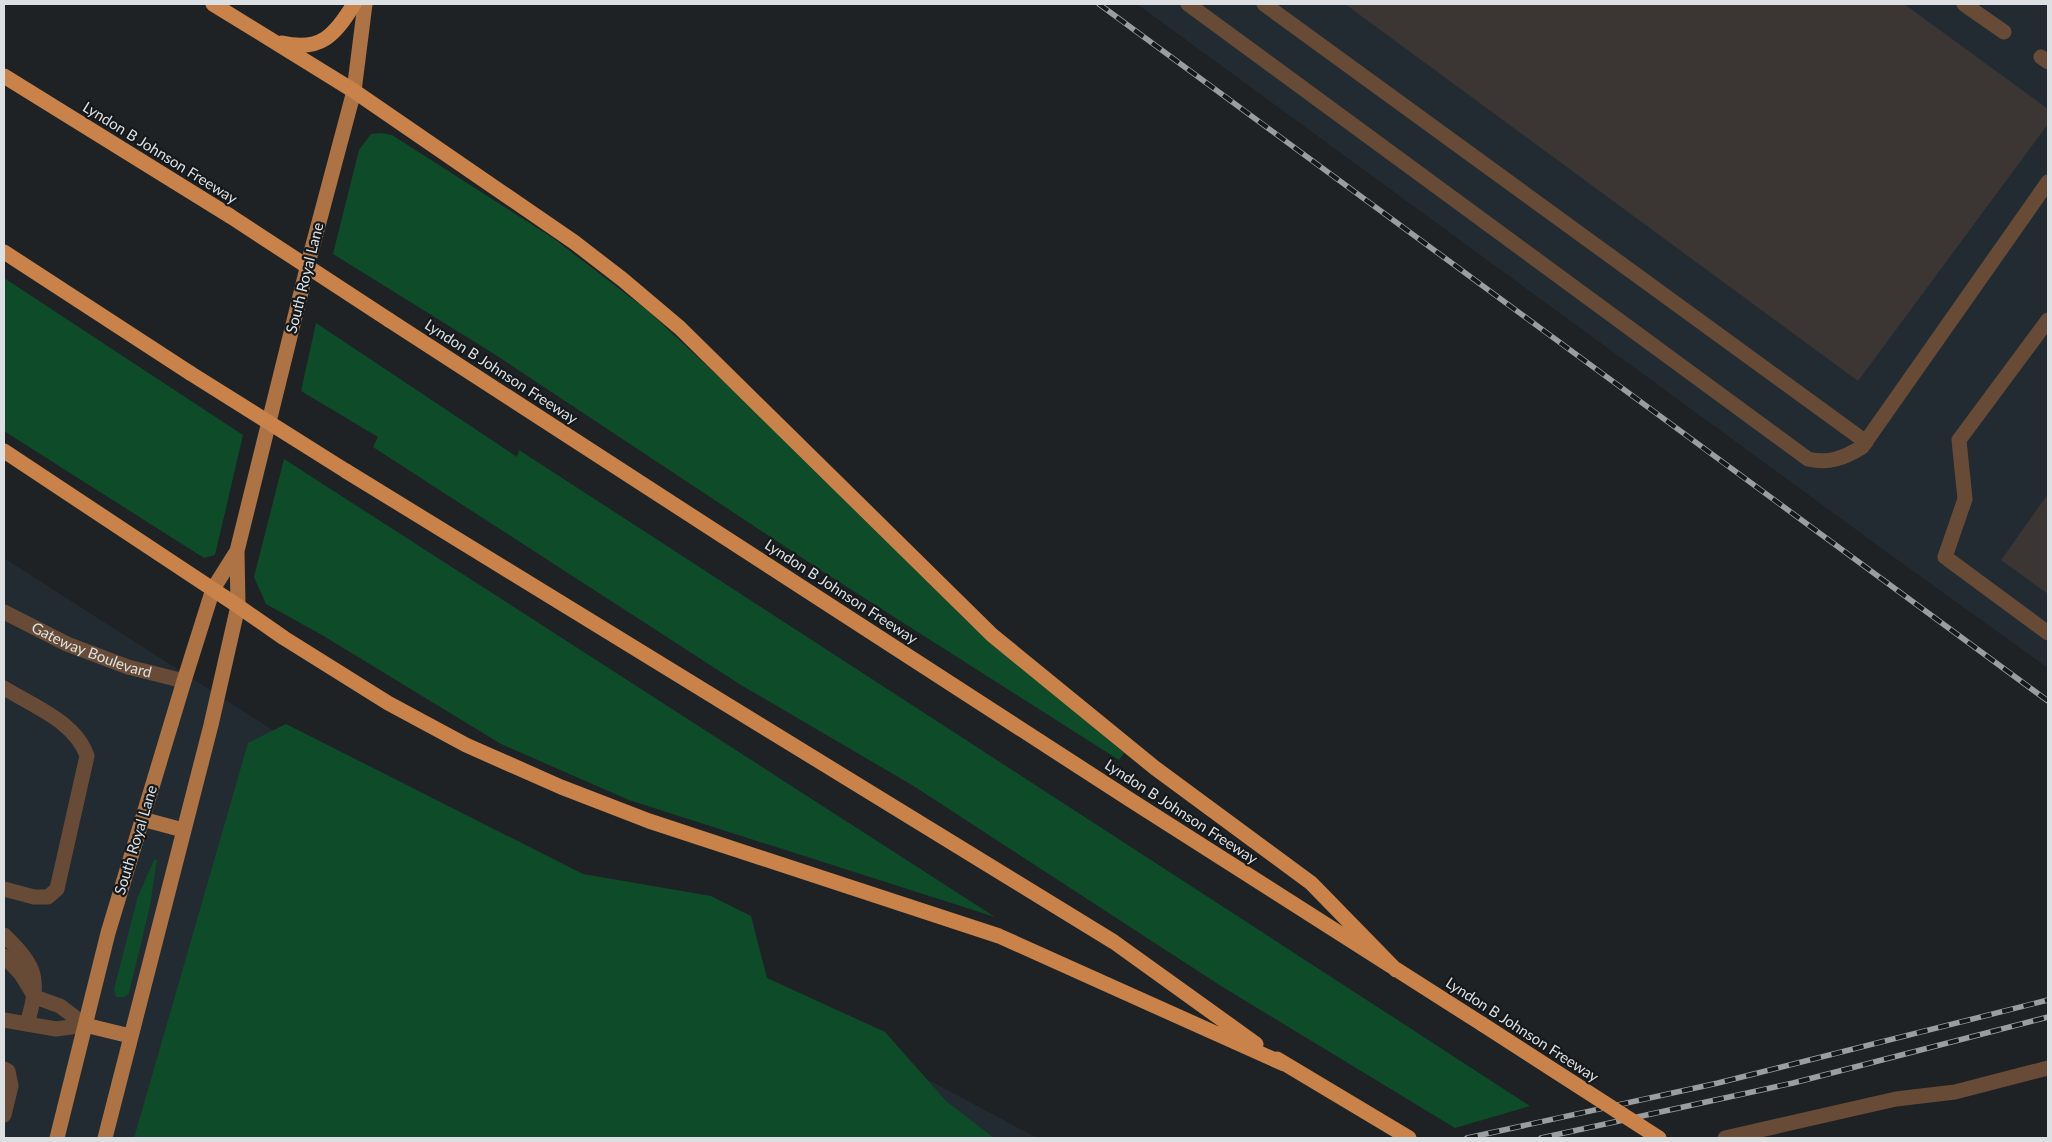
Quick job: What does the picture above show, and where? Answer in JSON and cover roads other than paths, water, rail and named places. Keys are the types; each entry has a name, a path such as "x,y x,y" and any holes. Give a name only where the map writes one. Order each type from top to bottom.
{"highway":[{"path":"213,4 354,91 574,242 622,279 680,328 992,635 1155,768 1312,883 1396,970"},
{"path":"267,38 300,46 315,44 335,33 354,4"},
{"name":"Lyndon B Johnson Freeway","path":"4,76 230,216 1659,1138"},
{"path":"4,252 190,373 346,471 1114,942 1284,1064 1409,1138"},
{"path":"4,451 284,638 388,703 466,745 561,787 649,821 899,901 999,936 1284,1064"}],"main road":[{"name":"South Royal Lane","path":"105,1138 238,606 237,551 310,256 354,91 365,4"},
{"name":"South Royal Lane","path":"57,1138 108,933 184,681 213,589 237,551"},
{"path":"142,819 183,830"},
{"path":"85,1025 130,1036"}],"street":[{"path":"1188,4 1808,459 1821,462 1843,458 1862,447 2048,182"},
{"path":"1264,4 1866,442"},
{"path":"1964,4 2004,32"},
{"path":"2048,320 1959,440 1965,498 1945,557 2048,633"},
{"name":"Gateway Boulevard","path":"4,612 67,644 128,667 184,681"},
{"path":"4,688 69,728 83,744 87,756 58,889 48,897 34,897 4,889"},
{"path":"4,935 28,961 34,974 35,997 27,1024"},
{"path":"4,956 21,974 35,997 60,1006 85,1025"},
{"path":"4,964 21,974"},
{"path":"4,972 21,974"},
{"path":"5,1020 56,1029 85,1025"},
{"path":"1725,1138 1896,1099 1955,1092 2048,1068"},
{"path":"4,1070 8,1071 11,1086 4,1115"}],"railway":[{"path":"1099,4 2048,701"},
{"path":"1467,1138 1718,1083 2048,1000"},
{"path":"1541,1138 1793,1083 2048,1017"}]}
